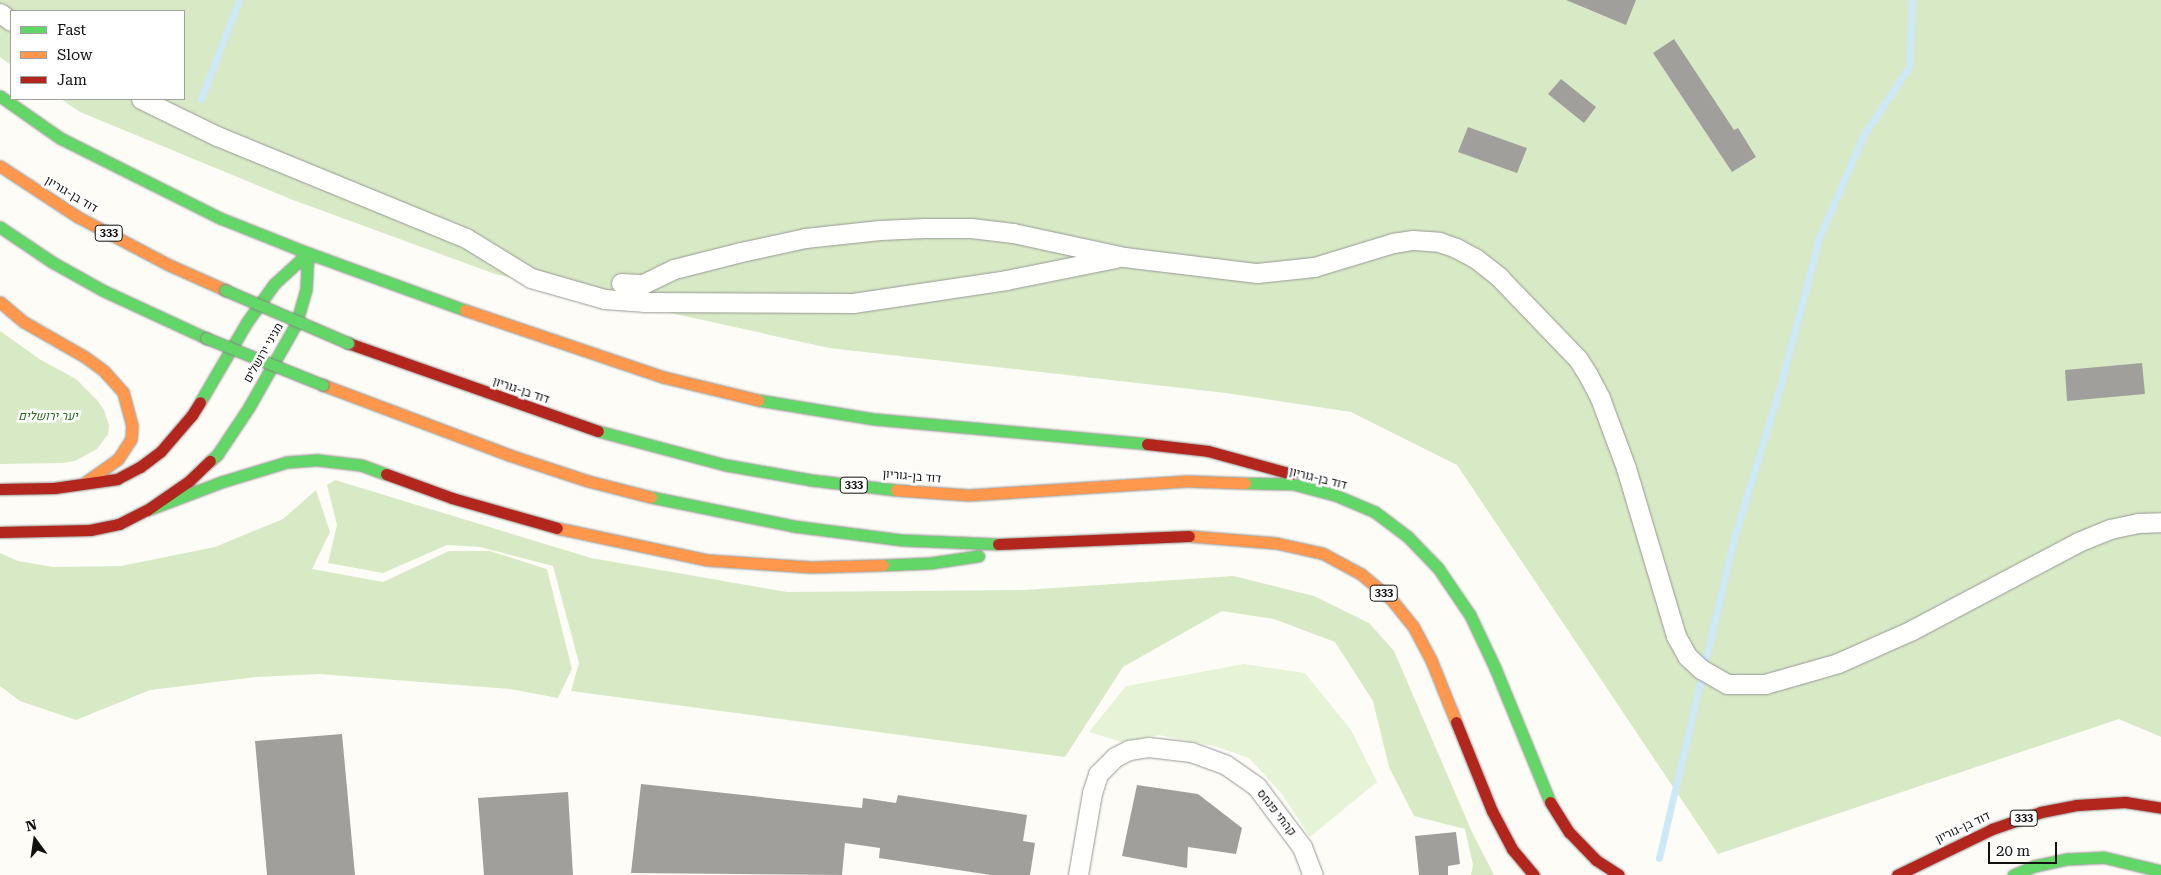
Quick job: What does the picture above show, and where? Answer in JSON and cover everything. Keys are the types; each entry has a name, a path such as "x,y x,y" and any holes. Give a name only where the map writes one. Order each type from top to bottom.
{"main road":[{"path":"0,96 60,138 147,184 220,218 308,253 504,324 663,377 759,400 874,419 989,431 1166,445 1208,451 1290,473 1331,489 1375,512"},
{"name":"דוד בן-גוריון","path":"0,166 78,217 167,264 225,290 348,342 582,427 656,448 717,463 811,480 894,490 968,495 1187,481 1277,483 1293,484 1335,495 1375,512 1407,536 1438,568 1470,615 1495,668 1547,798 1569,832 1596,860 1619,875"},
{"name":"333","path":"0,227 52,262 102,290 206,338 323,385 510,455 588,481 684,505 793,526 903,540 986,544 1202,536 1276,543 1322,553 1361,574 1392,599 1417,635 1431,660 1492,811 1512,849 1534,875"},
{"path":"0,489 54,488 117,479 140,467 161,451 192,415 247,322 274,284 308,253"},
{"name":"מגיני ירושלים","path":"0,532 90,530 119,524 147,510 189,481 218,455 249,407 296,324 306,289 308,253"},
{"path":"0,302 24,322 85,357 104,371 122,392 129,409 131,439 118,460 84,483"},
{"path":"147,510 221,482 287,462 318,460 361,465 452,498 544,525 631,546 707,560 811,567 930,563 1074,542"},
{"name":"דוד בן-גוריון","path":"1897,875 1992,829 2041,812 2077,804 2126,802 2161,808"},
{"path":"2013,875 2034,866 2068,859 2103,857 2161,871"}],"street":[{"path":"143,100 217,136 466,238 531,278 604,299 643,302 853,303 1006,280 1124,257"},
{"path":"621,283 643,284 674,269 805,238 880,230 971,228 1012,233 1124,257 1211,268 1276,272 1314,267 1394,243 1413,240 1439,242 1456,248 1475,258 1499,277 1578,359 1588,375 1600,398 1626,468 1676,636 1687,656 1701,669 1728,684 1765,684 1838,663 1912,630 2078,542 2110,529 2138,523 2161,522"},
{"name":"קהתי פנחס","path":"1078,875 1092,793 1098,774 1115,757 1129,750 1148,747 1191,752 1226,765 1257,787 1302,847 1313,875"}],"green space":[{"path":"0,0 2161,0 2161,737 2119,719 1718,854 1457,465 1351,412 1226,393 829,348 495,274 293,200 80,112 62,100 185,100 185,10 10,10 10,64 0,57"},
{"name":"יער ירושלים","path":"0,331 41,360 76,379 97,400 104,410 109,425 108,434 97,449 75,461 63,463 0,464"},
{"path":"335,480 591,558 787,592 1024,590 1234,576 1314,596 1369,623 1394,651 1472,832 1494,875 1471,875 1473,865 1465,829 1414,816 1389,767 1373,701 1335,642 1274,619 1222,611 1123,667 1065,757 571,691 579,663 553,566 480,547 447,545 383,573 328,563 337,525 327,485"},
{"path":"316,490 330,532 312,569 383,582 449,551 490,551 547,569 572,669 558,698 510,689 319,674 256,677 150,690 76,720 20,701 0,686 0,553 18,561 53,567 121,566 215,547 283,519"},
{"path":"1244,664 1305,673 1351,730 1377,782 1310,837 1281,793 1249,758 1214,746 1158,735 1122,742 1089,732 1126,686"}],"building":[{"path":"1566,0 1636,0 1626,25"},
{"path":"1674,39 1734,130 1738,128 1756,157 1732,172 1653,53"},
{"path":"1561,79 1596,107 1584,123 1548,94"},
{"path":"1468,127 1527,148 1517,173 1458,152"},
{"path":"2142,363 2145,394 2067,401 2065,370"},
{"path":"342,734 355,875 267,875 255,741"},
{"path":"641,784 862,808 863,798 896,803 898,795 1027,815 1023,841 1035,843 1030,875 991,875 879,858 880,848 845,843 842,875 631,873"},
{"path":"1137,785 1198,794 1242,828 1236,854 1188,847 1187,868 1122,856"},
{"path":"568,792 573,875 484,875 478,798"},
{"path":"1456,832 1460,864 1448,866 1448,875 1419,875 1415,836"}],"waterway":[{"path":"201,99 239,0"},
{"path":"1659,858 1734,538 1781,383 1819,238 1863,136 1909,67 1912,0"}],"traffic: fast":[{"path":"0,96 60,138 220,218 308,253 465,310"},
{"path":"0,227 52,262 102,290 206,338"},
{"path":"200,402 247,322 274,284 308,253"},
{"path":"210,461 217,455 249,407 296,324 306,289 308,253"},
{"path":"225,290 348,343"},
{"path":"206,338 323,385"},
{"path":"758,400 874,419 1147,444"},
{"path":"598,431 726,465 811,480 896,490"},
{"path":"147,510 221,482 287,462 318,460 361,465 386,474"},
{"path":"1245,483 1293,484 1335,495 1375,512 1407,536 1438,568 1470,615 1495,668 1550,802"},
{"path":"651,497 793,526 903,540 998,544"},
{"path":"883,565 930,563 978,556"},
{"path":"2013,875 2034,866 2068,859 2103,857 2161,871"}],"traffic: slow":[{"path":"0,166 78,217 167,264 225,290"},
{"path":"0,302 24,322 85,357 104,371 123,392 132,425 131,439 118,459 84,483"},
{"path":"465,310 663,377 758,400"},
{"path":"323,385 509,455 588,481 651,497"},
{"path":"896,490 969,495 1187,481 1245,483"},
{"path":"557,528 707,560 811,567 883,565"},
{"path":"1189,536 1276,543 1322,553 1361,574 1391,599 1413,626 1431,660 1456,722"}],"traffic: jam":[{"path":"348,343 598,431"},
{"path":"0,489 54,488 117,479 140,467 161,451 192,415 200,402"},
{"path":"1147,444 1208,451 1292,474"},
{"path":"0,532 90,530 119,524 147,510 189,481 210,461"},
{"path":"386,474 452,498 557,528"},
{"path":"998,544 1189,536"},
{"path":"1456,722 1492,811 1512,849 1534,875"},
{"path":"1550,802 1569,832 1596,860 1619,875"},
{"path":"1897,875 1992,829 2041,812 2077,805 2125,802 2161,808"}]}
